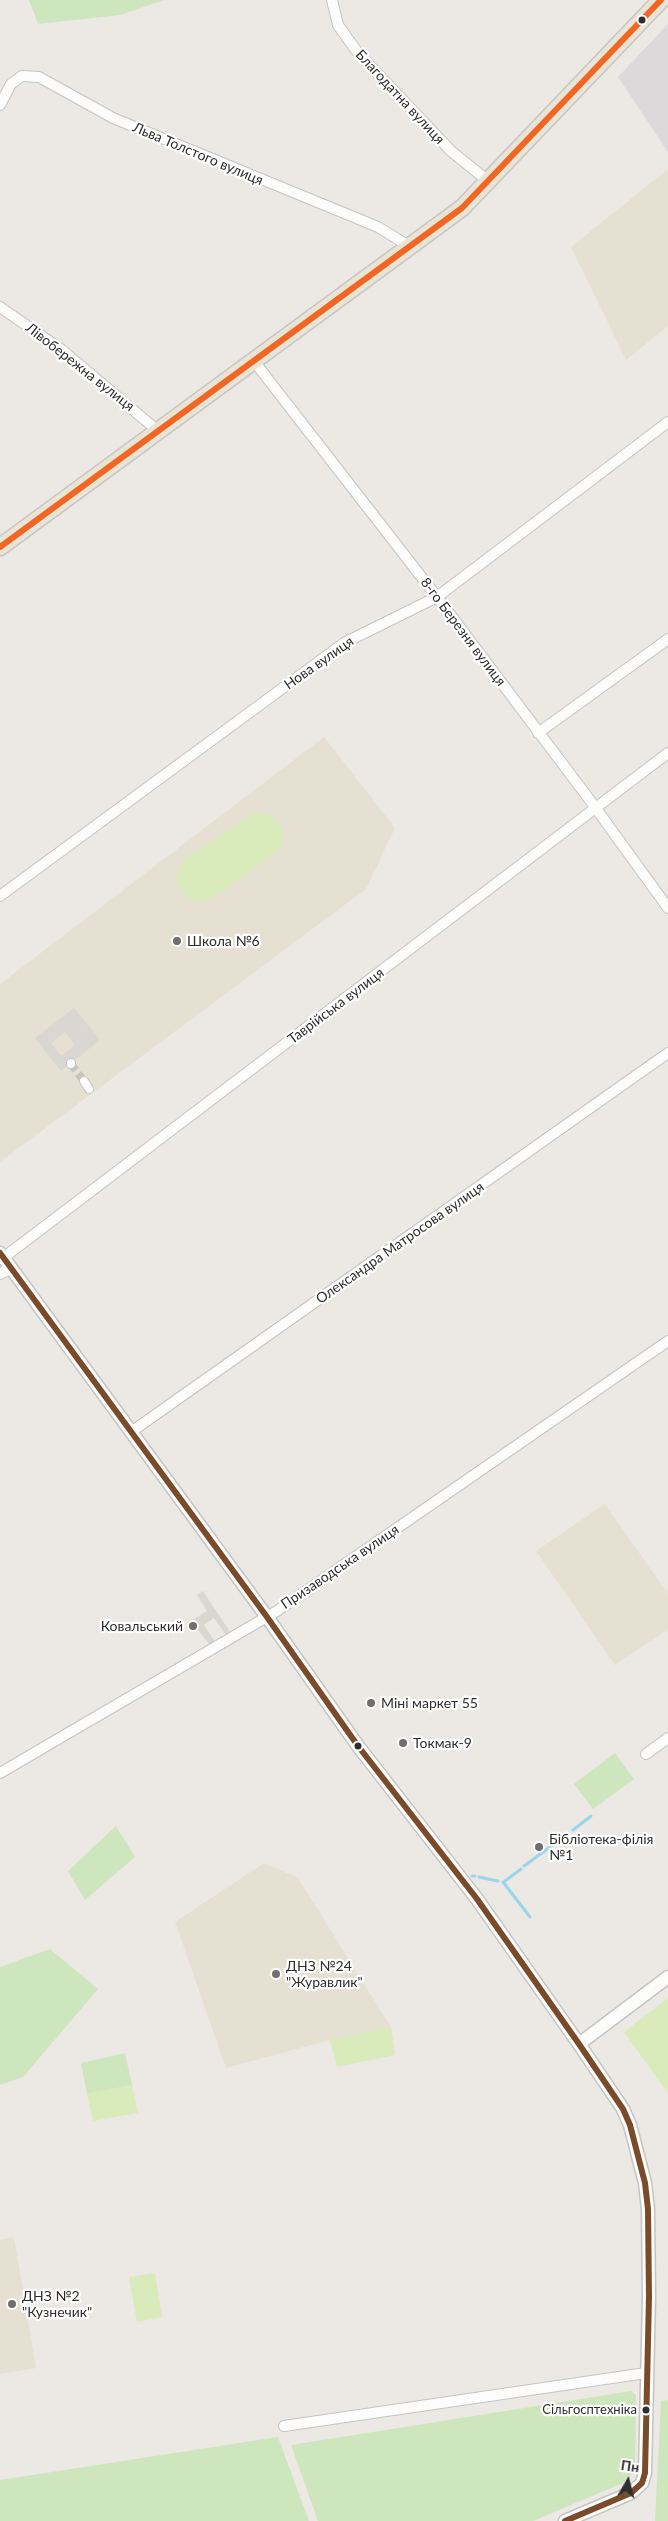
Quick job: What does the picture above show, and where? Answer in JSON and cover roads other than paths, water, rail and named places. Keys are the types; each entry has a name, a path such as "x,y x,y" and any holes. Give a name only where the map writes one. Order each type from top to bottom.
{"main road":[{"path":"0,547 462,208 661,0"}],"street":[{"name":"Благодатна вулиця","path":"332,0 338,25 358,53 451,151 488,181"},
{"name":"Льва Толстого вулиця","path":"0,105 12,84 22,76 39,78 113,118 378,227 409,246"},
{"name":"Лівобережна вулиця","path":"0,307 62,350 158,431"},
{"name":"8-го Березня вулиця","path":"253,360 438,597 538,733 597,809 668,908"},
{"name":"Нова вулиця","path":"0,896 344,643 438,597 668,422"},
{"path":"538,733 668,639"},
{"name":"Таврійська вулиця","path":"2,1255 668,754"},
{"name":"Олександра Матросова вулиця","path":"132,1432 668,1053"},
{"path":"84,1081 90,1089"},
{"path":"2,1255 6,1271 132,1432 358,1746 477,1899 580,2044 623,2109 630,2125 645,2183 649,2288 645,2473 642,2483 631,2493 565,2521"},
{"name":"Призаводська вулиця","path":"0,1773 266,1617 668,1341"},
{"path":"646,1754 668,1738"},
{"path":"580,2044 668,1976"},
{"path":"284,2426 646,2373"}],"waterway":[{"path":"573,1830 591,1816"},
{"path":"524,1866 569,1833"},
{"path":"505,1881 521,1869"},
{"path":"479,1877 498,1881"},
{"path":"503,1882 530,1917"}],"tunnel":[{"path":"71,1064 84,1081"}],"place":[{"name":"Школа №6","path":"177,941"},
{"name":"Ковальський","path":"193,1626"},
{"name":"Міні маркет 55","path":"371,1703"},
{"name":"Токмак-9","path":"403,1743"},
{"name":"Бібліотека-філія №1","path":"539,1847"},
{"name":"ДНЗ №24 \"Журавлик\"","path":"276,1974"},
{"name":"ДНЗ №2 \"Кузнечик\"","path":"12,2304"},
{"name":"Сільгосптехніка","path":"646,2410"}]}
